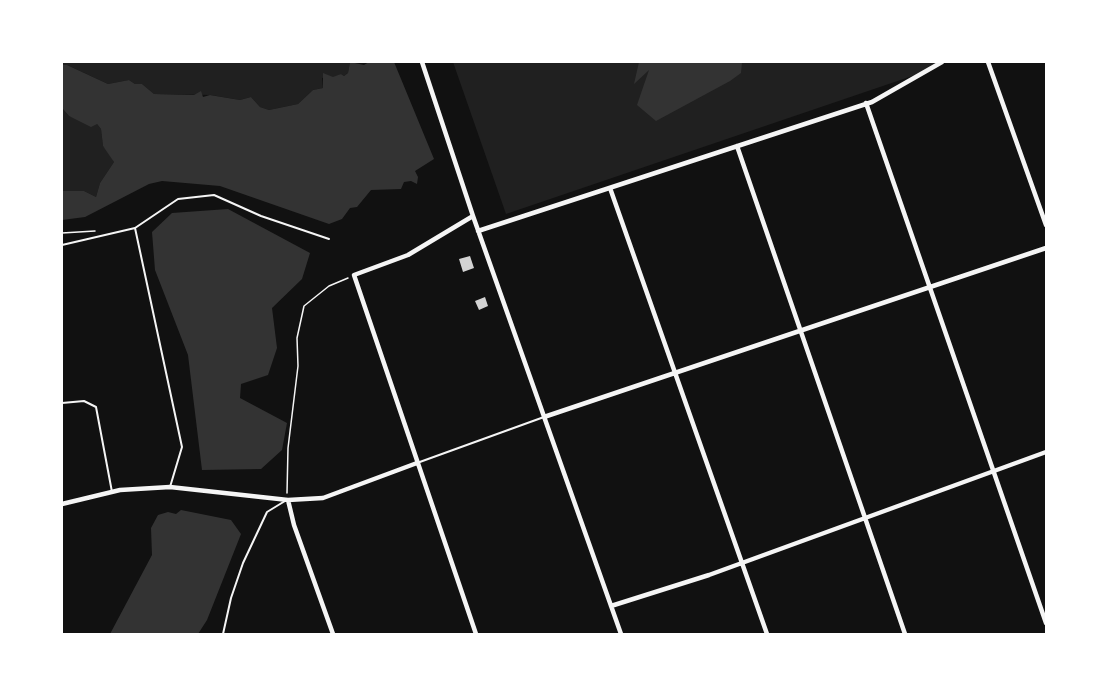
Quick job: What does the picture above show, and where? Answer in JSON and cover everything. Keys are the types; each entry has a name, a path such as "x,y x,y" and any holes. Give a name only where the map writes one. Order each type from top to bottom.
{"street":[{"path":"422,62 478,231 621,634"},
{"path":"478,231 866,103 942,62"},
{"path":"988,62 1047,225"},
{"path":"866,103 1047,623"},
{"path":"737,146 905,634"},
{"path":"610,188 767,634"},
{"path":"473,216 408,255 354,276 477,634"},
{"path":"544,417 1047,248"},
{"path":"611,606 709,575 741,561 865,519 1047,452"},
{"path":"62,504 112,492 171,488 288,500 323,498 417,463"},
{"path":"288,500 294,525 333,634"}],"lane":[{"path":"62,244 135,228 178,199 214,195 261,216 329,239"},
{"path":"135,228 182,447 171,488"},
{"path":"62,403 84,401 96,407 112,492"},
{"path":"417,463 544,417"},
{"path":"223,634 231,598 243,563 267,512 288,500"}],"path":[{"path":"288,500 286,484 298,366 297,338 304,306 329,286 354,276"}],"shaded area":[{"path":"62,62 350,62 348,73 344,76 341,74 336,77 322,78 323,88 313,90 298,104 269,110 260,107 251,97 240,100 211,95 154,94 142,84 135,84 129,80 108,84 67,65 62,65"},
{"path":"350,62 364,65 369,62 394,62 434,159 415,171 418,177 417,184 411,181 404,182 401,189 371,190 357,207 350,208 342,219 329,224 220,186 162,181 149,184 85,217 62,220 62,191 84,191 96,197 100,183 114,162 103,146 101,129 97,124 91,127 69,116 62,108 62,65 67,65 108,84 129,80 135,84 142,84 154,94 194,95 201,91 203,97 210,95 240,100 251,97 260,107 269,110 298,104 313,90 323,88 323,73 333,77 341,74 344,76 348,73"},
{"path":"453,62 940,62 924,72 506,214"},
{"path":"639,62 742,62 741,73 730,81 656,121 637,105 649,70 634,84"},
{"path":"62,108 69,116 97,124 101,129 103,146 112,155 114,162 100,183 96,197 84,191 62,191"},
{"path":"228,209 310,253 302,279 272,308 277,348 268,375 241,384 240,398 287,423 282,450 261,469 202,470 188,355 155,270 152,232 172,213"},
{"path":"181,510 231,520 241,534 207,620 198,634 110,634 152,555 151,528 158,515 168,512 176,514"}],"building":[{"path":"470,256 474,268 463,272 459,259"},
{"path":"485,297 488,306 479,310 475,301"}]}
